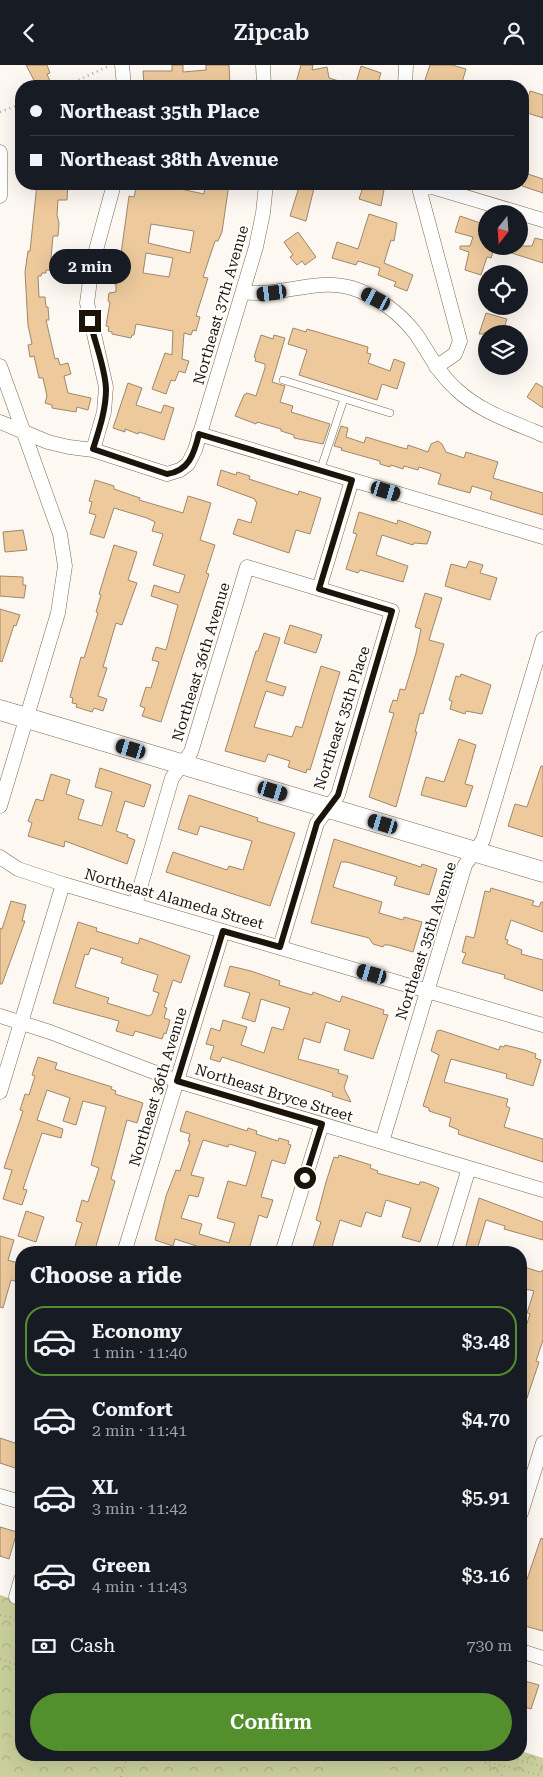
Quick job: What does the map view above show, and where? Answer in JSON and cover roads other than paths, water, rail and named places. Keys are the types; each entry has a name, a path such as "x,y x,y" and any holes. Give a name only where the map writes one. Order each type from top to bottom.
{"main road":[{"path":"0,710 543,872"}],"street":[{"path":"122,65 123,80"},
{"path":"263,65 264,80"},
{"path":"405,80 406,65"},
{"path":"0,152 0,196"},
{"path":"93,449 104,412 106,387 100,356 91,329 87,303 92,265 112,190"},
{"name":"Northeast 37th Avenue","path":"0,421 48,442 69,447 93,449 167,474 173,473 188,464 243,292 261,228 265,190"},
{"path":"420,190 460,341 455,354 436,367"},
{"path":"442,190 543,221"},
{"path":"243,292 259,295 318,284 350,288 365,293 392,310 405,322 436,367 455,389 476,405 543,435"},
{"path":"0,366 22,431 44,484 60,533 65,567 58,613 0,806"},
{"path":"199,434 543,537"},
{"path":"319,589 352,480"},
{"name":"Northeast 36th Avenue","path":"135,905 172,778 191,752 247,567 319,589"},
{"name":"Northeast 35th Place","path":"280,947 317,823 338,795 392,611 319,589"},
{"name":"Northeast 35th Avenue","path":"382,1142 465,865 483,840 543,639"},
{"name":"Northeast Alameda Street","path":"0,857 18,869 63,884 543,1025"},
{"path":"0,1092 63,884"},
{"name":"Northeast 36th Avenue","path":"126,1246 223,931"},
{"name":"Northeast Bryce Street","path":"0,1016 22,1022 177,1081 543,1190"},
{"path":"284,1246 322,1124"},
{"path":"445,1246 469,1168"},
{"path":"527,1494 543,1443"},
{"path":"0,1496 15,1500"},
{"path":"527,1653 543,1658"}],"lane":[{"path":"283,380 390,413"},
{"path":"320,471 344,399"}]}
